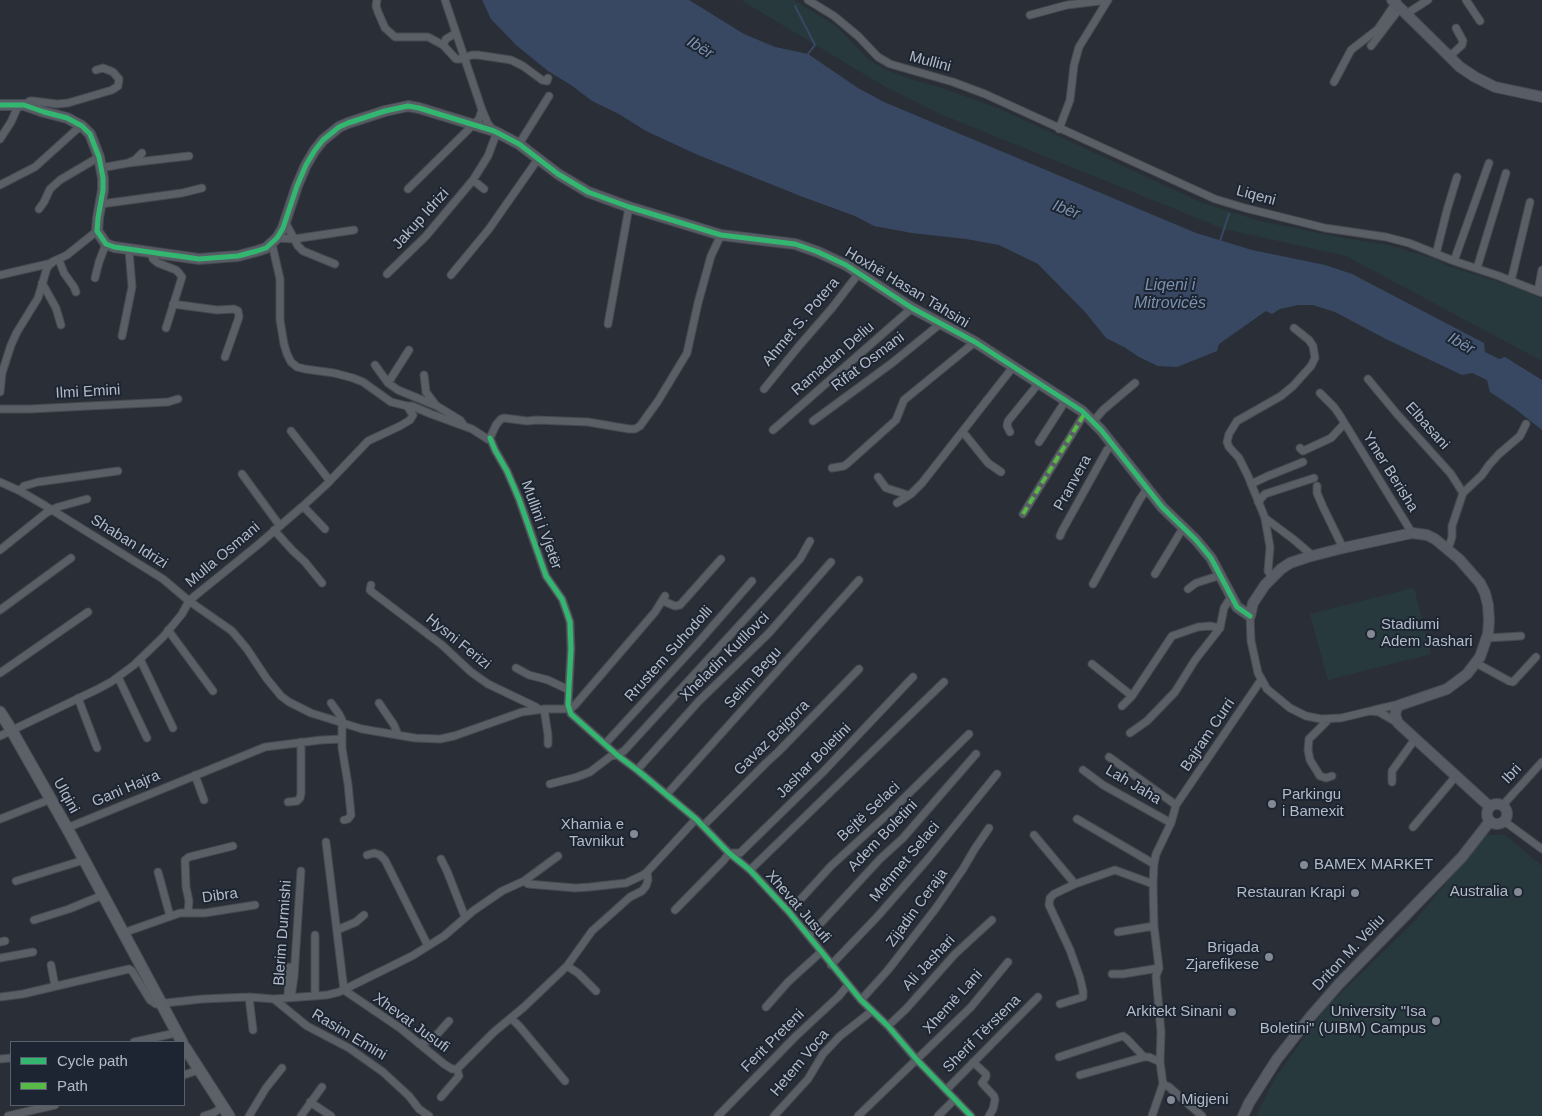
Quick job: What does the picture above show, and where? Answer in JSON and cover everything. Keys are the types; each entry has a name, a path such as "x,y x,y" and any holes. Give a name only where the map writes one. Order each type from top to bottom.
{"main road":[{"name":"Ulqini","path":"0,712 67,828 180,1041"},
{"name":"Ulqini","path":"185,1050 226,1111"}],"street":[{"path":"377,0 378,12 385,28 390,34 401,37 428,37 436,40 456,58 460,59 478,55 511,60 542,80 547,81 548,78"},
{"path":"446,0 482,110 488,124 495,132"},
{"name":"Mullini","path":"808,0 839,20 878,57 890,64 966,87 1060,129"},
{"path":"1060,129 1070,100 1074,65 1080,47 1108,0"},
{"path":"1030,15 1060,7 1108,0"},
{"path":"1334,82 1351,50 1378,29 1398,5 1428,0"},
{"path":"1466,0 1480,21"},
{"path":"1371,46 1398,5"},
{"path":"1398,5 1448,57 1475,77 1496,87 1542,97"},
{"path":"1448,57 1463,41 1456,28"},
{"path":"443,46 446,39 456,34"},
{"path":"0,105 22,104 33,100 57,104 68,103 112,90 118,86 119,79 113,72 103,68 96,70"},
{"path":"1528,95 1542,90"},
{"path":"519,144 549,96"},
{"path":"22,104 67,118 82,126 90,134 102,168 103,190 97,231 106,244 129,250 182,258 213,259 238,256 257,251 274,241 354,230"},
{"path":"0,139 22,104"},
{"name":"Hoxhë Hasan Tahsini","path":"274,241 285,222 297,186 310,157 323,140 339,127 385,111 408,106 474,124 495,132 519,144 558,174 583,189 628,207 721,236 795,244 818,252 859,273 912,308 975,342 1085,413 1162,507 1196,540 1211,558 1231,597 1240,610 1250,616"},
{"path":"408,189 480,118 482,110"},
{"path":"0,185 35,167 82,126"},
{"name":"Liqeni","path":"1060,129 1215,199 1325,228 1386,237 1409,243 1540,292 1542,270"},
{"name":"Jakup Idrizi","path":"387,274 426,236 473,180 488,156 495,132"},
{"path":"128,163 135,160 142,153"},
{"path":"102,168 189,156"},
{"path":"39,209 50,189 60,180 99,157"},
{"path":"451,275 489,228 538,159"},
{"path":"1454,261 1489,163"},
{"path":"1477,268 1506,173"},
{"path":"1436,254 1457,177"},
{"path":"473,180 484,188"},
{"path":"101,204 182,193 202,188"},
{"path":"1511,281 1530,202"},
{"path":"608,324 628,207"},
{"path":"285,222 294,239 303,250 336,264"},
{"path":"0,392 2,373 11,344 16,332 38,298 47,268 82,245 97,231"},
{"path":"274,241 280,279 280,320 284,344 291,362 297,367 353,378 363,382 390,402 412,406 472,429 487,440 490,438 496,425 504,418 528,421 588,422 629,429 639,428 687,353 711,256 721,236"},
{"path":"95,278 106,244"},
{"path":"122,336 132,287 129,250"},
{"path":"151,253 153,259 158,263 176,270 182,277 166,328"},
{"path":"0,275 56,261"},
{"path":"56,261 76,292"},
{"name":"Ahmet S. Potera","path":"764,389 859,273"},
{"path":"42,284 56,308 61,325"},
{"path":"173,304 210,309 234,309 238,311 239,317 225,357"},
{"name":"Ramadan Deliu","path":"773,430 912,308"},
{"name":"Rifat Osmani","path":"813,421 892,363 940,324"},
{"path":"1272,577 1268,571 1270,547 1265,518 1239,458 1228,444 1227,438 1238,421 1281,396 1311,366 1314,358 1312,346 1309,340 1294,328"},
{"path":"832,468 844,466 848,463 896,420 904,400 975,342"},
{"path":"388,383 409,350"},
{"path":"375,365 388,383 403,393 437,406 460,420 464,426"},
{"path":"897,504 922,483 1012,367"},
{"path":"424,375 426,392 437,406"},
{"name":"Elbasani","path":"1368,379 1451,474 1463,493"},
{"path":"1010,432 1007,426 1008,421 1039,384"},
{"path":"1093,422 1102,410 1135,384"},
{"name":"Ymer Berisha","path":"1320,393 1334,406 1412,533"},
{"name":"Ilmi Emini","path":"0,409 30,410 168,402 178,399"},
{"path":"1039,442 1066,400"},
{"name":"Mulla Osmani","path":"0,736 98,689 118,677 140,659 168,630 182,614 189,601 303,506 368,441 410,420 413,414 407,406"},
{"path":"1023,514 1085,413"},
{"name":"Ymer Berisha","path":"1300,448 1303,451 1331,438 1344,424"},
{"path":"1448,549 1452,537 1452,526 1463,493 1482,476 1499,454 1520,436 1526,424"},
{"path":"294,432 332,479"},
{"path":"963,432 988,463 1001,472"},
{"name":"Mullini i Vjetër","path":"490,438 507,470 519,499 546,576 562,599 567,613 571,649 568,690 568,705 570,709"},
{"name":"Pranvera","path":"1060,536 1107,450 1113,445"},
{"path":"1251,484 1303,462"},
{"path":"20,491 24,486 38,482 118,471"},
{"path":"242,474 277,528"},
{"path":"878,477 886,488 908,495"},
{"path":"1258,502 1265,494 1314,478"},
{"name":"Shaban Idrizi","path":"0,482 20,491 164,579 189,601"},
{"path":"1317,486 1317,493 1322,507 1343,548"},
{"path":"1093,584 1147,489"},
{"name":"Shaban Idrizi","path":"52,510 87,499"},
{"path":"303,506 325,530"},
{"path":"0,550 52,510"},
{"path":"1265,518 1313,556"},
{"name":"Mulla Osmani","path":"277,528 292,551 305,562 322,583"},
{"path":"1155,574 1183,528"},
{"path":"1412,533 1427,535 1448,549 1472,573 1485,593 1489,621 1486,638 1476,663 1462,678 1447,689 1407,702 1328,720 1306,716 1290,708 1267,689 1261,680 1251,641 1250,616 1253,603 1259,592 1272,577 1290,563 1343,548 1412,533"},
{"path":"550,784 590,772 611,756 624,751 800,560 810,541"},
{"path":"0,610 71,558"},
{"path":"189,601 232,631 267,679 288,702 310,714 362,729 440,739 454,736 522,712 541,709 570,709 623,650 664,598 675,606 680,605 721,559"},
{"name":"Xheladin Kutllovci","path":"637,770 700,701 769,633 808,591 831,562"},
{"path":"1188,589 1196,583 1221,575"},
{"name":"Selim Begu","path":"667,794 859,580"},
{"name":"Rrustem Suhodolli","path":"605,744 752,582"},
{"name":"Hysni Ferizi","path":"371,585 370,590 372,592 442,645 471,672 488,684 541,709"},
{"path":"1130,733 1147,721 1175,692 1195,660 1220,628 1224,608 1231,597"},
{"path":"0,673 88,612"},
{"path":"1122,706 1132,696 1172,636 1198,627 1210,626 1220,628"},
{"path":"168,630 213,691"},
{"path":"1486,638 1521,636"},
{"path":"1476,663 1513,682 1536,657"},
{"path":"140,659 172,728"},
{"path":"1092,664 1132,696"},
{"path":"516,668 568,690"},
{"name":"Gavaz Bajgora","path":"703,826 859,669"},
{"path":"118,677 147,738"},
{"name":"Jashar Boletini","path":"729,853 740,854 831,764 913,677"},
{"name":"Bajram Curri","path":"1152,1116 1163,1084 1160,1062 1161,1032 1156,976 1159,968 1154,926 1153,884 1156,854 1171,822 1176,805 1261,680"},
{"path":"750,870 944,682"},
{"path":"78,698 97,748"},
{"path":"379,702 394,725 398,735"},
{"path":"1398,723 1395,715 1397,708 1407,702"},
{"path":"331,703 342,718 342,739 351,815 348,819 344,820"},
{"path":"541,709 548,735 548,744"},
{"name":"Xhevat Jusufi","path":"570,709 571,714 576,719 696,819 729,853 750,870 789,912 861,1000 888,1026 917,1060 971,1116"},
{"path":"1370,711 1382,714 1398,723 1490,807"},
{"path":"1328,720 1309,739 1308,750 1310,760 1320,776 1326,778 1332,776"},
{"name":"Bejtë Selaci","path":"789,912 831,866 890,812 969,734"},
{"name":"Gani Hajra","path":"67,828 265,747 342,739"},
{"path":"1392,782 1392,771 1415,739"},
{"path":"288,802 297,801 301,794 301,742"},
{"name":"Adem Boletini","path":"809,936 880,859 903,838 976,754"},
{"path":"1108,757 1176,805"},
{"name":"Ibri","path":"1502,806 1542,762"},
{"name":"Lah Jaha","path":"1083,770 1103,785 1171,822"},
{"name":"Mehmet Selaci","path":"831,965 877,917 927,860 996,774"},
{"path":"195,775 204,800"},
{"path":"1413,827 1456,776"},
{"path":"0,819 51,799"},
{"path":"1502,806 1507,813 1504,821 1498,824 1490,821 1488,815 1490,807 1502,806"},
{"name":"Xhevat Jusufi","path":"524,881 526,884 545,886 590,887 626,883 643,876 696,819"},
{"path":"1077,820 1154,864"},
{"name":"Driton M. Veliu","path":"1243,1116 1249,1103 1277,1059 1311,1016 1339,984 1462,857 1490,821"},
{"path":"1504,821 1542,849"},
{"name":"Zijadin Ceraja","path":"861,1000 888,970 936,908 963,870 989,828"},
{"path":"1034,835 1074,884"},
{"path":"326,842 344,990"},
{"name":"Dibra","path":"188,912 189,901 186,887 185,860 195,855 233,846"},
{"path":"367,855 374,853 380,855 384,860 402,891 428,946"},
{"path":"675,910 729,853"},
{"name":"Blerim Durmishi","path":"161,1003 249,997 274,999 315,996 344,990 401,962 444,936 465,917 502,891 524,881 558,856"},
{"path":"441,859 448,871 465,917"},
{"path":"16,881 84,860"},
{"path":"1060,1004 1083,997 1083,991 1070,950 1048,902 1054,894 1074,884 1115,870 1153,884"},
{"name":"Blerim Durmishi","path":"290,997 294,977 301,871"},
{"path":"158,872 170,916"},
{"name":"Xhevat Jusufi","path":"344,990 400,1028 444,1064 452,1069 457,1069 494,1032 567,966 592,931 630,897 642,891 648,880 647,872"},
{"path":"34,920 69,909 102,895"},
{"name":"Dibra","path":"123,933 170,916 188,912 205,913 255,905"},
{"path":"337,930 356,922 364,915"},
{"name":"Ali Jashari","path":"888,1026 906,1009 955,954 992,920"},
{"path":"1118,932 1154,926"},
{"path":"315,935 315,996"},
{"path":"0,958 33,952"},
{"path":"766,1007 788,982 821,952"},
{"name":"Xhemë Lani","path":"858,1116 971,1007 1008,962"},
{"path":"51,965 56,986"},
{"path":"567,966 578,973 596,991"},
{"name":"Blerim Durmishi","path":"290,968 290,997"},
{"path":"1112,974 1159,968"},
{"path":"0,997 23,994 129,969 150,1000 156,1004 161,1003"},
{"name":"Ferit Preteni","path":"718,1116 848,985"},
{"path":"249,997 254,1030"},
{"name":"Sherif Tërstena","path":"946,1090 1038,997"},
{"name":"Rasim Emini","path":"274,999 307,1026 348,1048 383,1072 409,1096 419,1109 429,1116"},
{"name":"Hetem Voca","path":"774,1116 808,1079 822,1054 840,1036 872,1011"},
{"path":"511,1018 565,1082"},
{"path":"419,1044 433,1039 449,1021"},
{"path":"1059,1057 1123,1036 1144,1057"},
{"path":"1080,1075 1144,1057 1160,1062"},
{"path":"973,1062 986,1074 986,1078 982,1083 994,1096 994,1109 990,1116"},
{"path":"250,1116 266,1088 282,1068"},
{"path":"441,1097 459,1076 457,1069"},
{"path":"185,1076 198,1070"},
{"path":"1163,1084 1174,1091 1202,1116"},
{"path":"301,1116 322,1087"},
{"path":"938,1116 955,1099"},
{"path":"310,1102 331,1116"},
{"path":"8,1116 51,1106"},
{"path":"204,1116 226,1111"}],"shaded area":[{"path":"741,0 794,0 836,26 870,61 887,70 1000,109 1200,202 1260,221 1388,245 1436,259 1448,266 1521,289 1542,299 1542,361 1346,256 1224,229 938,113 884,86"},
{"name":"Stadiumi Adem Jashari","path":"1414,588 1431,654 1328,680 1310,614"},
{"name":"University \"Isa Boletini\" (UIBM) Campus","path":"1486,835 1505,835 1542,866 1542,1116 1256,1116 1275,1078 1327,1006 1413,923"}],"water":[{"name":"Liqeni i Mitrovicës","path":"482,0 689,0 744,34 775,47 808,54 858,88 884,102 1196,233 1252,250 1325,265 1352,274 1484,343 1485,352 1499,359 1505,357 1542,380 1542,430 1490,392 1487,380 1472,373 1462,375 1386,339 1335,312 1313,305 1298,305 1280,309 1272,314 1266,311 1219,344 1217,351 1177,367 1158,366 1106,338 1086,313 1038,264 999,245 874,226 855,216 698,155 646,131 619,114 592,101 548,71 516,45 491,19"}],"waterway":[{"path":"795,6 815,45 808,54"},
{"path":"1220,241 1229,214"}],"marked path":[{"path":"1023,514 1085,413"}],"cycle path":[{"path":"0,105 24,105 67,118 82,126 90,134 99,157 103,178 97,231 106,244 114,247 199,259 238,256 266,248 277,238 283,228 306,165 323,140 339,127 348,123 408,106 494,131 519,144 558,174 588,192 629,207 721,235 795,244 818,252 846,265 912,308 975,342 1082,411 1101,430 1162,507 1196,540 1211,558 1237,607 1250,616"},
{"path":"490,438 519,499 546,576 562,599 570,622 571,649 568,705 571,714 617,755 696,819 729,853 750,870 789,912 861,1000 888,1026 917,1060 971,1116"}],"place":[{"name":"Stadiumi Adem Jashari","path":"1371,634"},
{"name":"Parkingu i Bamexit","path":"1272,804"},
{"name":"Xhamia e Tavnikut","path":"634,834"},
{"name":"BAMEX MARKET","path":"1304,865"},
{"name":"Australia","path":"1518,892"},
{"name":"Restauran Krapi","path":"1355,893"},
{"name":"Brigada Zjarefikese","path":"1269,957"},
{"name":"Arkitekt Sinani","path":"1232,1012"},
{"name":"University \"Isa Boletini\" (UIBM) Campus","path":"1436,1021"},
{"name":"Migjeni","path":"1171,1100"}],"water label":[{"name":"Ibër","path":"700,48"},
{"name":"Ibër","path":"1066,210"},
{"name":"Ibër","path":"1461,344"}]}
